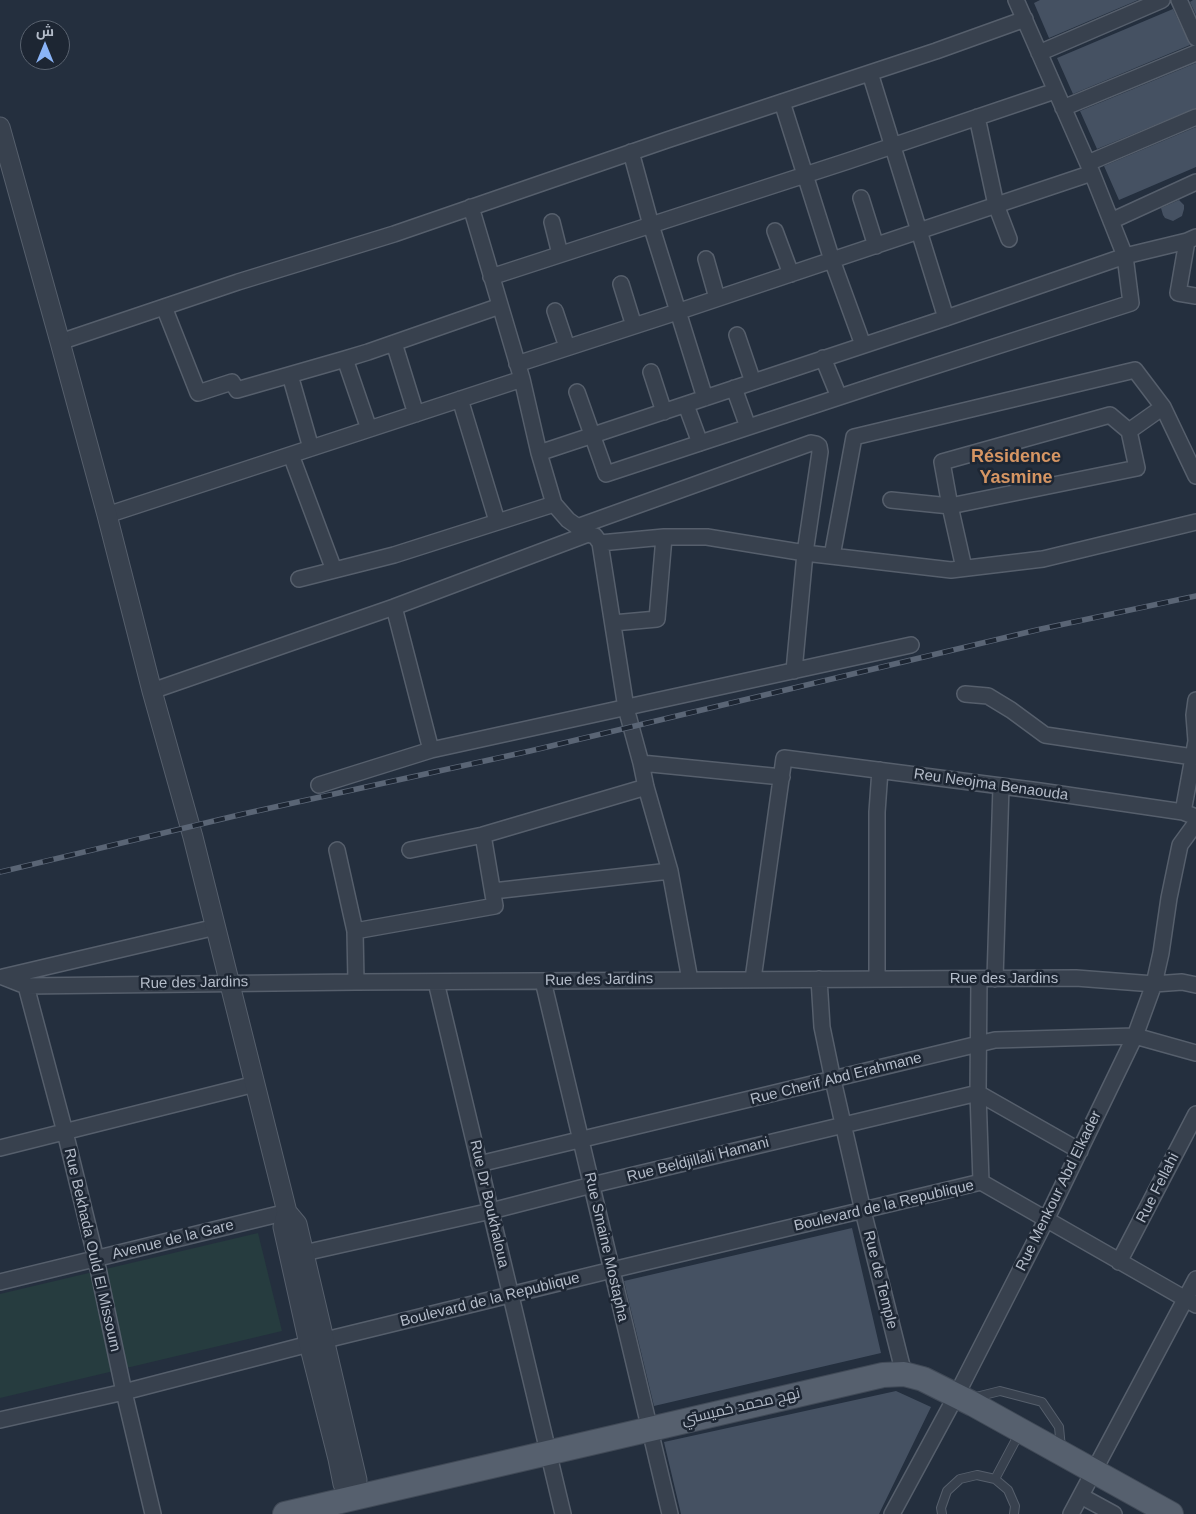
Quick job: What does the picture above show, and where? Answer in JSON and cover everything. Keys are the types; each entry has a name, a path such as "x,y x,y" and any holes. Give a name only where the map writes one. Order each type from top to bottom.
{"main road":[{"name":"نهج محمد خميستي","path":"285,1514 356,1506 548,1453 883,1374 904,1374 923,1379 961,1398 1171,1514"}],"street":[{"path":"1039,53 1162,0"},
{"path":"1179,0 1196,38"},
{"path":"577,392 606,474 1131,304 1125,256 1090,168 1025,20 1020,1"},
{"path":"60,342 238,282 394,234 631,152 1025,20"},
{"path":"1063,108 1196,53"},
{"path":"870,73 946,318"},
{"path":"491,276 804,176 1055,91"},
{"path":"782,102 804,176 863,345"},
{"path":"977,117 996,205 1009,239"},
{"path":"517,364 996,205 1090,168 1196,117"},
{"path":"0,127 60,342 152,691 193,837 287,1212 297,1224 304,1254 317,1343"},
{"path":"631,152 651,225 705,398"},
{"path":"1111,221 1196,182"},
{"path":"861,198 876,246"},
{"path":"471,207 522,379 539,453 554,504 568,520 588,535 707,537 805,553 951,570 1043,559 1196,522"},
{"path":"552,222 560,254"},
{"path":"775,231 791,274"},
{"path":"539,453 946,318 1125,256 1192,239 1178,293 1196,296"},
{"path":"706,259 717,298"},
{"path":"621,284 634,326"},
{"path":"164,307 198,393 232,382 237,390 290,375 394,344 500,306"},
{"path":"554,312 567,347"},
{"path":"737,335 753,382"},
{"path":"394,344 416,414"},
{"path":"823,358 839,397"},
{"path":"345,359 369,429"},
{"path":"832,556 854,437 1135,370 1163,406 1196,476"},
{"path":"651,372 664,412"},
{"path":"290,375 311,448"},
{"path":"107,515 522,379"},
{"path":"734,388 748,427"},
{"path":"460,399 497,521"},
{"path":"686,405 700,443"},
{"path":"1129,431 1163,406"},
{"path":"891,500 950,506 1137,468 1129,431 1110,415 942,462 950,506 964,568"},
{"path":"152,691 588,535 811,443 819,446 820,452 805,553 794,671"},
{"path":"291,455 334,570"},
{"path":"299,579 394,554 554,504"},
{"path":"588,535 612,623 626,708 670,871 690,980"},
{"path":"612,623 657,619 664,537"},
{"path":"394,606 432,750"},
{"path":"319,785 432,750 911,645"},
{"path":"965,694 988,696 1045,735 1193,757"},
{"path":"1190,814 1193,757 1196,741 1195,710"},
{"name":"Reu Neojma Benaouda","path":"782,777 784,758 1001,786 1190,814"},
{"path":"641,763 782,777 753,979"},
{"path":"877,979 877,812 880,770"},
{"path":"994,979 1001,786"},
{"path":"410,850 483,835 646,787"},
{"name":"Rue Menkour Abd Elkader","path":"892,1514 961,1398 1135,1036 1154,984 1180,845 1196,822"},
{"path":"355,931 496,906 483,835"},
{"path":"337,850 355,931 356,982"},
{"path":"493,890 670,871"},
{"path":"1,976 216,927"},
{"name":"Rue des Jardins","path":"1,976 26,986 1076,978 1154,984 1182,982 1196,985"},
{"name":"Rue de Temple","path":"820,979 822,1027 833,1080 863,1211 904,1374"},
{"path":"979,979 978,1093 981,1182 1190,1302"},
{"name":"Rue Smaine Mostapha","path":"543,981 670,1514"},
{"name":"Rue Dr Boukhaloua","path":"436,982 563,1514"},
{"name":"Rue Bekhada Ould El Missoum","path":"26,986 65,1132 96,1259 124,1392 153,1514"},
{"name":"Rue Cherif Abd Erahmane","path":"479,1164 996,1040 1135,1036 1196,1053"},
{"path":"0,1148 255,1084"},
{"path":"978,1093 1080,1151"},
{"name":"Rue Beldjillali Hamani","path":"304,1254 491,1211 978,1093"},
{"name":"Rue Fellahi","path":"1120,1262 1196,1114"},
{"name":"Boulevard de la Republique","path":"0,1420 124,1392 612,1270 981,1182"},
{"path":"287,1212 282,1228 357,1480 356,1506"},
{"name":"Avenue de la Gare","path":"0,1282 287,1212"},
{"path":"1071,1514 1190,1302 1196,1279"},
{"path":"1081,1496 1114,1514"}],"lane":[{"path":"961,1398 1000,1391 1042,1402 1059,1427 1061,1452"},
{"path":"994,1478 1021,1430"},
{"path":"942,1514 941,1508 947,1491 960,1479 977,1475 994,1478 1008,1490 1015,1506 1014,1514"}],"green space":[{"path":"258,1233 282,1331 0,1398 0,1294"}],"building":[{"path":"1040,0 1138,0 1049,38 1034,3"},
{"path":"1196,0 1196,15 1190,2"},
{"path":"1173,9 1190,45 1073,94 1057,58"},
{"path":"1196,63 1196,108 1097,149 1080,111"},
{"path":"1196,127 1196,167 1119,200 1104,166"},
{"path":"1179,200 1184,205 1182,216 1173,221 1165,218 1161,208"},
{"path":"852,1228 881,1353 654,1406 624,1281"},
{"path":"896,1391 931,1407 879,1514 681,1514 664,1442"}],"railway":[{"path":"0,872 243,814 530,751 1041,629 1196,596"}],"district":[{"name":"Résidence Yasmine","path":"1016,467"}]}
